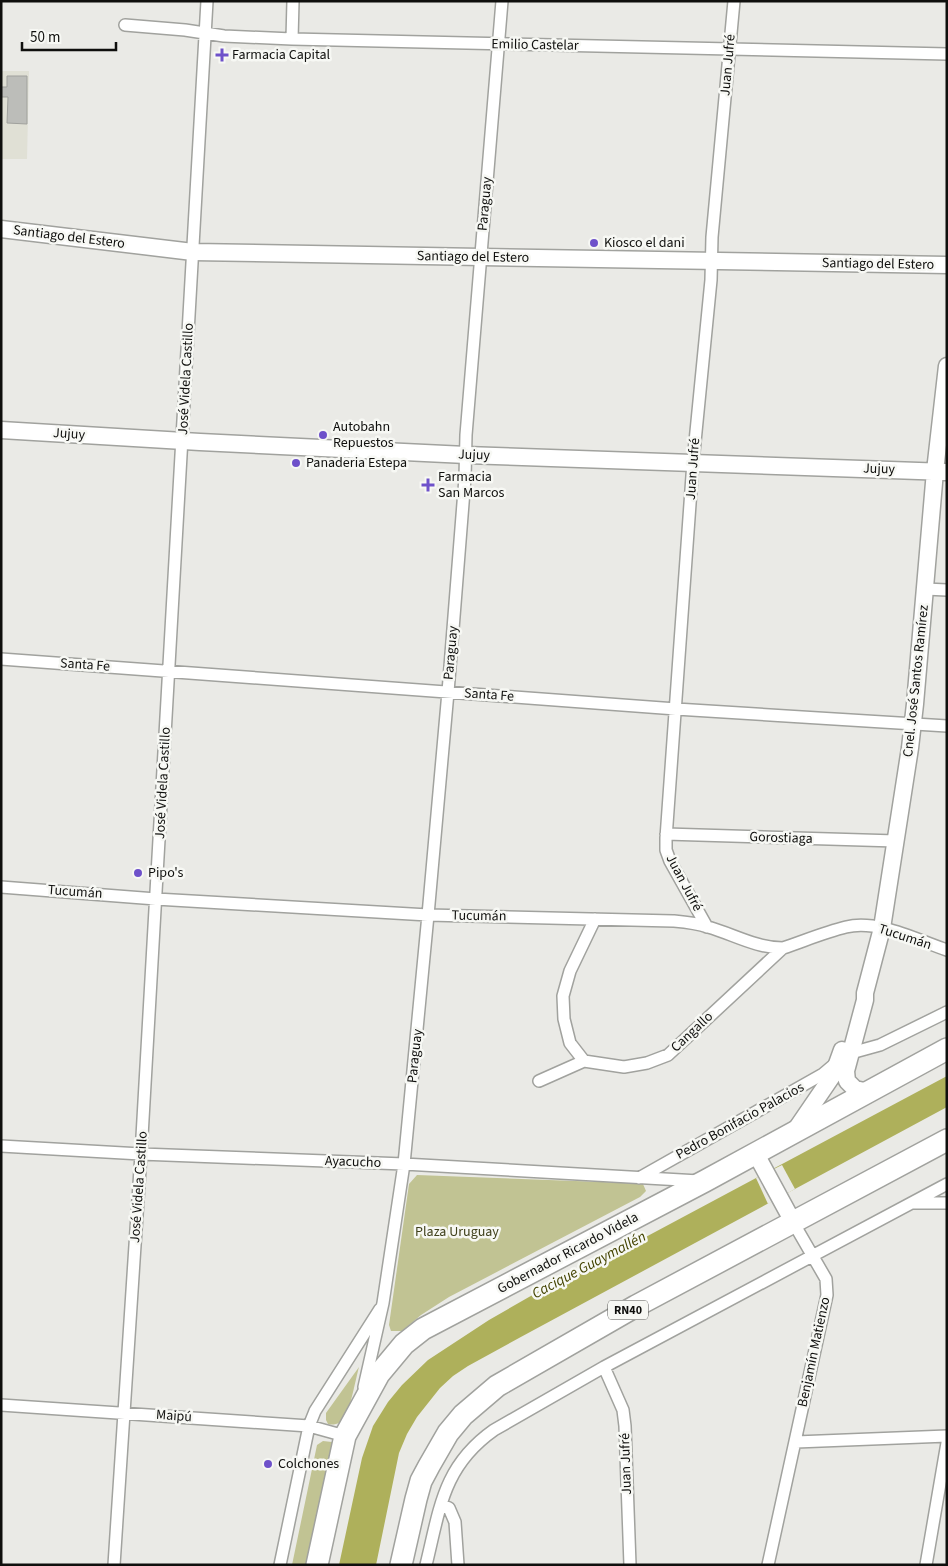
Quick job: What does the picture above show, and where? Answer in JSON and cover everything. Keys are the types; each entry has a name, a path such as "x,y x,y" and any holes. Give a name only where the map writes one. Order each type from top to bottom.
{"highway":[{"name":"Gobernador Ricardo Videla","path":"317,1565 345,1436 380,1374 404,1344 424,1329 756,1154 947,1049"},
{"name":"RN40","path":"401,1565 421,1481 448,1433 463,1415 497,1386 636,1306 947,1140"}],"street":[{"name":"José Videla Castillo","path":"114,1565 141,1154 207,1"},
{"path":"292,39 293,1"},
{"name":"Paraguay","path":"356,1414 372,1356 383,1303 404,1164 448,692 502,1"},
{"name":"Juan Jufré","path":"707,927 670,861 666,850 666,834 693,462 734,1"},
{"name":"Emilio Castelar","path":"125,25 185,30 224,36 292,39 947,54"},
{"name":"Santiago del Estero","path":"1,229 194,252 947,265"},
{"name":"Cnel. José Santos Ramírez","path":"869,1092 855,1089 847,1081 845,1057 859,999 864,993 882,928 896,841 913,724 925,589 941,472 947,366"},
{"name":"Jujuy","path":"1,430 466,455 941,472"},
{"path":"925,589 947,590"},
{"name":"Santa Fe","path":"1,659 676,709 947,726"},
{"name":"Gorostiaga","path":"666,834 896,841"},
{"name":"Tucumán","path":"1,887 156,899 428,915 672,921 707,927 763,947 783,948 847,926 866,925 882,928 947,950"},
{"path":"539,1081 584,1061 570,1042 564,1019 563,996 570,970 595,919"},
{"name":"Cangallo","path":"584,1061 624,1067 647,1063 668,1055 783,948"},
{"name":"Pedro Bonifacio Palacios","path":"638,1178 823,1074 845,1057 880,1045 947,1012"},
{"name":"Cnel. José Santos Ramírez","path":"793,1133 845,1057"},
{"name":"Ayacucho","path":"1,1146 141,1154 404,1164 705,1181"},
{"name":"Benjamín Matienzo","path":"756,1154 826,1279 827,1295 768,1565"},
{"path":"426,1565 441,1505 452,1475 479,1440 604,1368 813,1254 947,1184"},
{"path":"910,1203 947,1203"},
{"name":"Paraguay","path":"309,1426 324,1396 383,1303"},
{"name":"Juan Jufré","path":"604,1368 623,1410 630,1565"},
{"name":"Maipú","path":"1,1405 309,1426 345,1436"},
{"path":"280,1565 309,1426"},
{"path":"796,1442 947,1436"},
{"path":"926,1565 947,1443"},
{"path":"441,1505 449,1508 455,1522 458,1565"}],"shaded area":[{"path":"1,71 29,71 27,159 1,159"},
{"path":"947,1076 947,1107 519,1338 453,1376 440,1388 417,1417 399,1453 376,1565 339,1565 362,1458 373,1426 388,1402 402,1385 428,1360 489,1320 543,1289 627,1247"}],"green space":[{"name":"Plaza Uruguay","path":"417,1175 629,1183 643,1184 646,1191 640,1197 449,1297 421,1315 402,1331 391,1331 389,1325 409,1184"},
{"path":"359,1367 345,1417 338,1424 328,1424 326,1413"},
{"path":"323,1441 332,1442 336,1448 310,1565 292,1565 317,1445"}],"pier":[{"path":"782,1165 795,1189 768,1204 756,1178"}],"building":[{"path":"7,76 27,76 27,124 7,123 8,97 1,97 1,87 7,87"}],"place":[{"name":"Farmacia Capital","path":"222,55"},
{"name":"Kiosco el dani","path":"594,243"},
{"name":"Autobahn Repuestos","path":"323,435"},
{"name":"Panaderia Estepa","path":"296,463"},
{"name":"Farmacia San Marcos","path":"428,485"},
{"name":"Pipo's","path":"138,873"},
{"name":"Colchones","path":"268,1464"}],"water label":[{"name":"Cacique Guaymallén","path":"589,1265"}]}
